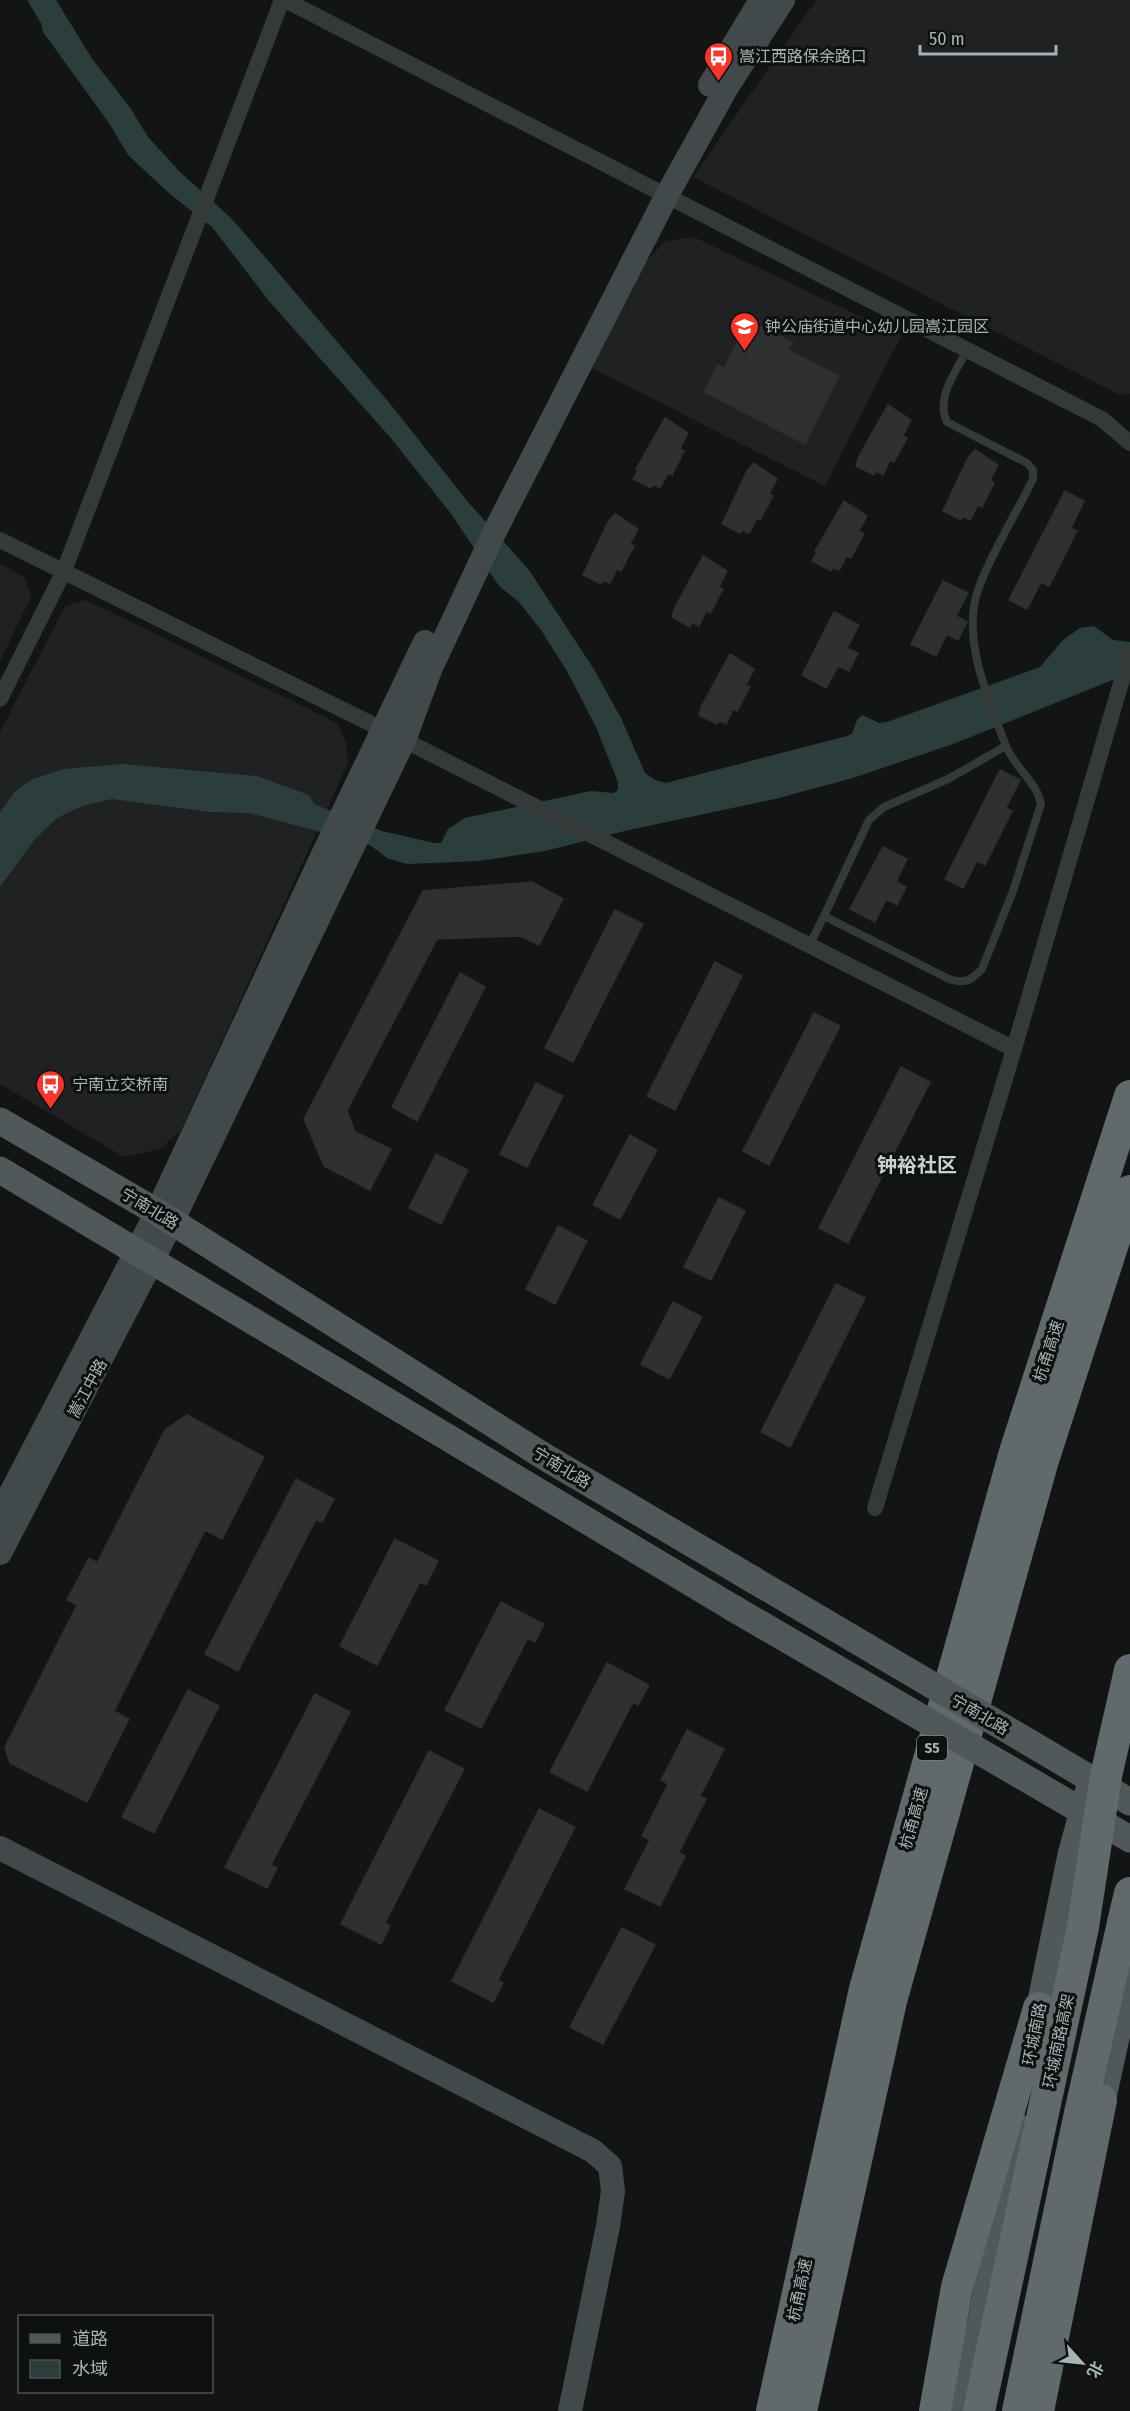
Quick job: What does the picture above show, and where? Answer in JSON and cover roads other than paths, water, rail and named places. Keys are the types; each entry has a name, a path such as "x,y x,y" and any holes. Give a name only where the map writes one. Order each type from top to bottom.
{"highway":[{"name":"杭甬高速","path":"772,2411 865,1989 1015,1452 1130,1096"},
{"name":"杭甬高速","path":"801,2411 891,2001 1043,1460 1130,1191"},
{"name":"环城南路高架","path":"979,2411 1083,1927 1106,1776 1130,1670"},
{"path":"1018,2411 1080,2113 1130,1893"},
{"path":"935,2411 957,2287 1039,2008"},
{"path":"1038,2411 1101,2100"}],"main road":[{"name":"宁南北路","path":"0,1120 165,1217 545,1457 1130,1802"},
{"name":"宁南北路","path":"0,1170 733,1608 1130,1839"},
{"name":"环城南路","path":"960,2411 981,2321 1039,2008 1071,1855 1118,1733 1130,1662"},
{"path":"1048,2411 1101,2100 1123,2036 1130,1974"},
{"path":"1039,2008 1123,2036"}],"street":[{"path":"0,699 64,571 195,228 212,177 283,0 1102,419 1130,443"},
{"path":"165,1217 394,735 430,670 496,529 728,53 761,0"},
{"path":"165,1217 319,863 357,784 394,735 458,573 502,484 660,192 783,0"},
{"path":"0,540 394,735 1014,1049"},
{"path":"875,1508 1014,1049 1130,652"},
{"name":"嵩江中路","path":"0,1514 165,1217"},
{"name":"嵩江中路","path":"0,1553 145,1255"},
{"path":"0,1848 593,2151 610,2166 613,2191 608,2226 570,2411"}],"lane":[{"path":"824,916 949,980 962,983 973,979 982,969 1013,891 1041,804 1039,794 1023,776 1006,746 977,662 975,603 978,590 1034,479 1033,470 1028,463 947,422 942,411 943,399 967,350"},
{"path":"809,946 870,820 884,807 948,779 1006,746"}],"water":[{"path":"27,0 56,0 93,60 129,106 148,137 180,172 231,218 391,405 468,502 529,570 595,671 621,718 645,773 655,780 666,783 847,736 852,734 857,720 862,715 879,723 887,722 1040,667 1063,640 1080,628 1094,626 1113,640 1130,642 1130,673 953,744 853,778 775,799 629,830 545,851 479,861 407,864 387,858 370,845 249,813 210,812 112,799 82,806 57,818 35,839 0,887 0,812 15,791 33,779 64,769 122,764 257,776 309,795 314,804 382,831 434,843 441,843 448,829 465,818 591,791 613,793 618,790 618,782 596,727 568,673 541,630 519,602 499,586 452,515 390,437 269,301 212,227 170,194 128,155 109,123 43,32 41,23"}],"place":[{"name":"嵩江西路保余路口","path":"718,82"},
{"name":"钟公庙街道中心幼儿园嵩江园区","path":"744,352"},
{"name":"宁南立交桥南","path":"51,1110"}],"district":[{"name":"钟裕社区","path":"917,1165"}]}
